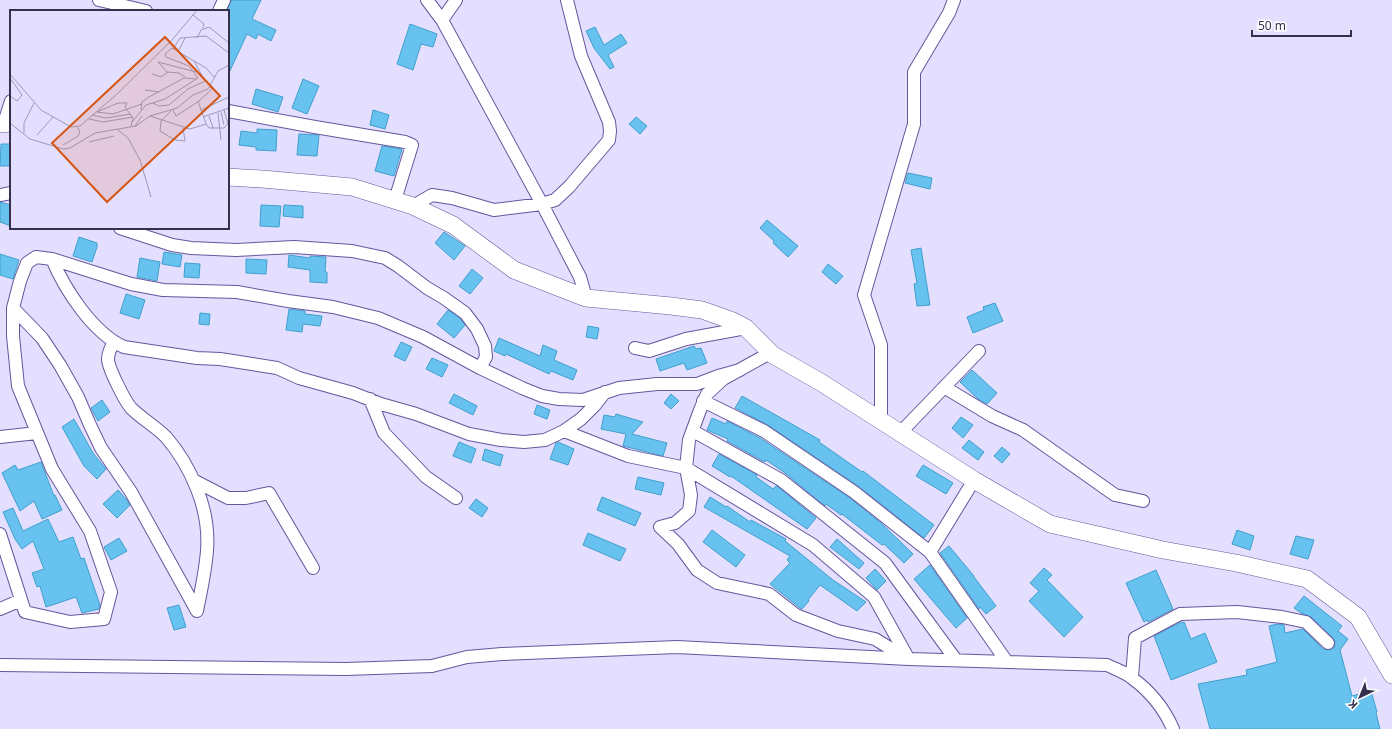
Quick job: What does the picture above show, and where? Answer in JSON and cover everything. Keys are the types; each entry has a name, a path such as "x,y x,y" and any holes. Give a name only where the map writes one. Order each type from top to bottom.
{"main road":[{"path":"229,177 262,178 352,187 413,206 453,225 514,270 586,298 702,310 733,321 746,328 770,353 974,480 1050,524 1163,550 1236,563 1307,579 1358,617 1392,675"}],"street":[{"path":"99,0 142,10"},
{"path":"219,10 224,0"},
{"path":"427,0 442,20 542,204 580,277 586,298"},
{"path":"442,20 456,0"},
{"path":"413,206 432,195 452,198 494,210 542,204 556,200 570,187 609,140 609,122 581,56 567,0"},
{"path":"881,421 881,345 864,295 914,124 914,72 949,13 954,0"},
{"path":"5,124 10,105"},
{"path":"229,111 406,142 412,145 395,200"},
{"path":"0,195 10,193"},
{"path":"123,229 172,245 191,248 236,250 294,247 352,251 385,258 465,313 477,329 485,346 486,357 480,368"},
{"path":"0,534 3,554 25,612 70,622 104,619 111,592 90,531 52,469 18,386 13,336 13,308 20,281 28,264 36,257 52,259 131,284 163,290 237,292 288,301 312,303 378,318 401,327 480,368 542,396 583,400 619,388 657,384 697,384 740,370"},
{"path":"52,259 60,278 91,321 105,336 124,347 277,368 299,378 353,392 370,400 416,414 468,434 524,442 544,440 564,431 581,419 605,392"},
{"path":"13,308 42,338 60,365 78,397 101,448 131,492 197,611 207,562 208,543 206,520 197,489 178,452 165,437 129,406 110,369 108,360 110,349 114,342"},
{"path":"635,348 649,351 686,339 746,328"},
{"path":"900,433 979,351"},
{"path":"770,353 724,379 707,394 689,440 686,468 690,495 689,511 674,523 660,527 678,544 697,570 717,583 768,594 796,615 838,631 875,639 909,659"},
{"path":"944,387 992,416 1023,430 1115,495 1143,501"},
{"path":"370,400 384,433 426,477 456,498"},
{"path":"703,401 764,431 854,492 930,552 1007,662"},
{"path":"564,431 628,456 686,468 813,545 874,597 909,659"},
{"path":"692,431 781,480 885,563 956,660"},
{"path":"0,437 37,433"},
{"path":"193,480 228,498 246,498 269,493 313,568"},
{"path":"930,552 974,480"},
{"path":"0,609 21,600"},
{"path":"1132,677 1135,638 1180,614 1237,612 1282,617 1306,622 1328,643"},
{"path":"0,665 346,669 432,666 467,657 502,654 677,647 909,659 1107,665 1132,677 1150,693 1166,713 1173,729"}],"building":[{"path":"231,0 261,0 252,19 276,30 271,41 258,34 256,39 247,34 229,73 229,10 227,10"},
{"path":"410,24 437,34 433,47 421,44 413,70 397,64"},
{"path":"595,27 604,45 621,34 627,43 608,55 614,67 610,69 594,48 586,31"},
{"path":"303,79 319,86 307,114 292,108"},
{"path":"256,89 283,97 278,112 252,104"},
{"path":"373,110 389,115 385,129 370,125"},
{"path":"636,117 647,126 640,134 629,124"},
{"path":"257,129 277,130 276,151 256,150 256,147 239,145 241,131 257,133"},
{"path":"299,134 319,135 317,156 297,155"},
{"path":"1,144 10,144 10,166 0,166"},
{"path":"382,146 402,149 394,176 375,171"},
{"path":"908,173 932,178 930,189 905,183"},
{"path":"0,202 10,205 10,226 0,222"},
{"path":"261,205 281,206 279,227 260,226"},
{"path":"284,205 303,206 303,218 283,216"},
{"path":"767,220 798,246 788,257 760,228"},
{"path":"444,232 465,246 454,260 435,243"},
{"path":"79,237 97,243 92,262 73,256"},
{"path":"921,248 930,305 917,306 914,284 917,283 911,250"},
{"path":"164,252 182,255 180,267 162,264"},
{"path":"0,254 19,260 13,279 0,275"},
{"path":"289,255 310,258 310,256 326,257 325,272 327,272 327,283 310,282 310,270 288,267"},
{"path":"140,258 160,262 157,281 137,277"},
{"path":"246,259 267,260 266,274 246,273"},
{"path":"185,263 200,264 199,278 184,277"},
{"path":"828,264 843,276 836,284 822,272"},
{"path":"472,269 483,278 470,294 459,286"},
{"path":"126,294 145,300 139,319 120,313"},
{"path":"995,303 1003,321 973,333 967,317 984,310 983,307"},
{"path":"289,309 305,311 305,314 322,316 320,326 303,324 302,332 286,330"},
{"path":"448,310 460,318 465,325 454,338 437,324"},
{"path":"200,313 210,314 209,325 199,324"},
{"path":"588,326 599,328 597,339 586,337"},
{"path":"499,338 540,356 543,345 557,351 554,360 577,370 573,380 551,371 549,374 506,354 505,356 494,351"},
{"path":"401,342 412,347 405,361 394,356"},
{"path":"694,346 696,349 701,348 707,363 687,370 684,363 660,371 656,359"},
{"path":"432,358 448,365 442,377 426,369"},
{"path":"972,370 997,393 987,404 978,399 960,382"},
{"path":"454,394 477,406 473,415 449,403"},
{"path":"671,394 679,401 671,409 664,403"},
{"path":"742,396 820,440 819,442 862,472 863,471 934,525 924,538 858,486 768,425 735,408"},
{"path":"102,400 110,412 98,421 91,408"},
{"path":"537,405 550,410 547,419 534,414"},
{"path":"616,414 643,422 632,434 667,443 663,456 623,446 626,434 601,429 604,415 615,417"},
{"path":"961,417 973,425 963,438 952,428"},
{"path":"712,418 726,424 727,421 760,438 850,498 882,524 913,554 904,563 884,544 882,545 842,514 841,515 826,504 825,506 785,473 766,460 765,462 727,441 728,439 707,430"},
{"path":"74,419 93,453 106,469 97,479 84,466 62,427"},
{"path":"969,440 984,452 978,460 962,448"},
{"path":"459,442 476,449 471,463 453,456"},
{"path":"558,442 574,449 568,465 550,459 556,443"},
{"path":"1002,447 1010,454 1002,463 994,456"},
{"path":"485,449 503,455 500,466 482,460"},
{"path":"719,454 757,475 756,477 773,489 777,486 816,518 807,529 731,476 730,477 712,466"},
{"path":"41,462 54,496 55,495 62,510 42,519 34,501 20,511 2,473 15,465 18,470"},
{"path":"923,465 953,483 946,494 916,476"},
{"path":"638,477 664,483 661,495 635,489"},
{"path":"118,490 130,505 117,518 103,504"},
{"path":"602,497 641,513 635,526 597,510"},
{"path":"710,497 726,507 727,506 750,522 751,520 786,539 785,541 833,580 866,602 857,611 820,585 808,600 809,601 802,609 800,608 770,584 790,563 787,560 790,556 704,507"},
{"path":"476,499 488,508 482,517 469,508"},
{"path":"13,508 23,531 48,519 59,542 73,537 81,559 84,558 100,605 99,609 82,613 76,597 46,607 40,586 37,587 32,573 44,569 33,541 22,549 15,539 3,512"},
{"path":"712,530 745,555 736,567 703,542"},
{"path":"1237,530 1254,536 1250,550 1232,544"},
{"path":"588,533 626,549 620,561 583,545"},
{"path":"1296,536 1314,540 1308,559 1290,554"},
{"path":"119,538 127,551 111,560 104,547"},
{"path":"837,539 864,563 859,569 830,547"},
{"path":"949,546 996,606 986,614 980,607 979,609 940,553"},
{"path":"930,565 967,618 956,628 914,579"},
{"path":"1044,568 1052,575 1047,580 1083,617 1064,637 1029,601 1039,591 1030,583"},
{"path":"875,569 886,581 877,590 866,578"},
{"path":"1156,570 1173,609 1148,622 1147,620 1144,622 1126,583"},
{"path":"1304,596 1342,626 1338,631 1348,639 1340,650 1352,696 1371,691 1380,729 1210,729 1198,684 1247,675 1246,670 1277,662 1269,626 1277,624 1284,625 1285,633 1303,629 1323,649 1330,650 1334,648 1335,641 1333,638 1311,617 1294,608"},
{"path":"179,605 186,627 174,630 167,608"},
{"path":"1184,622 1191,639 1205,633 1217,662 1171,680 1154,636 1179,623"}]}
